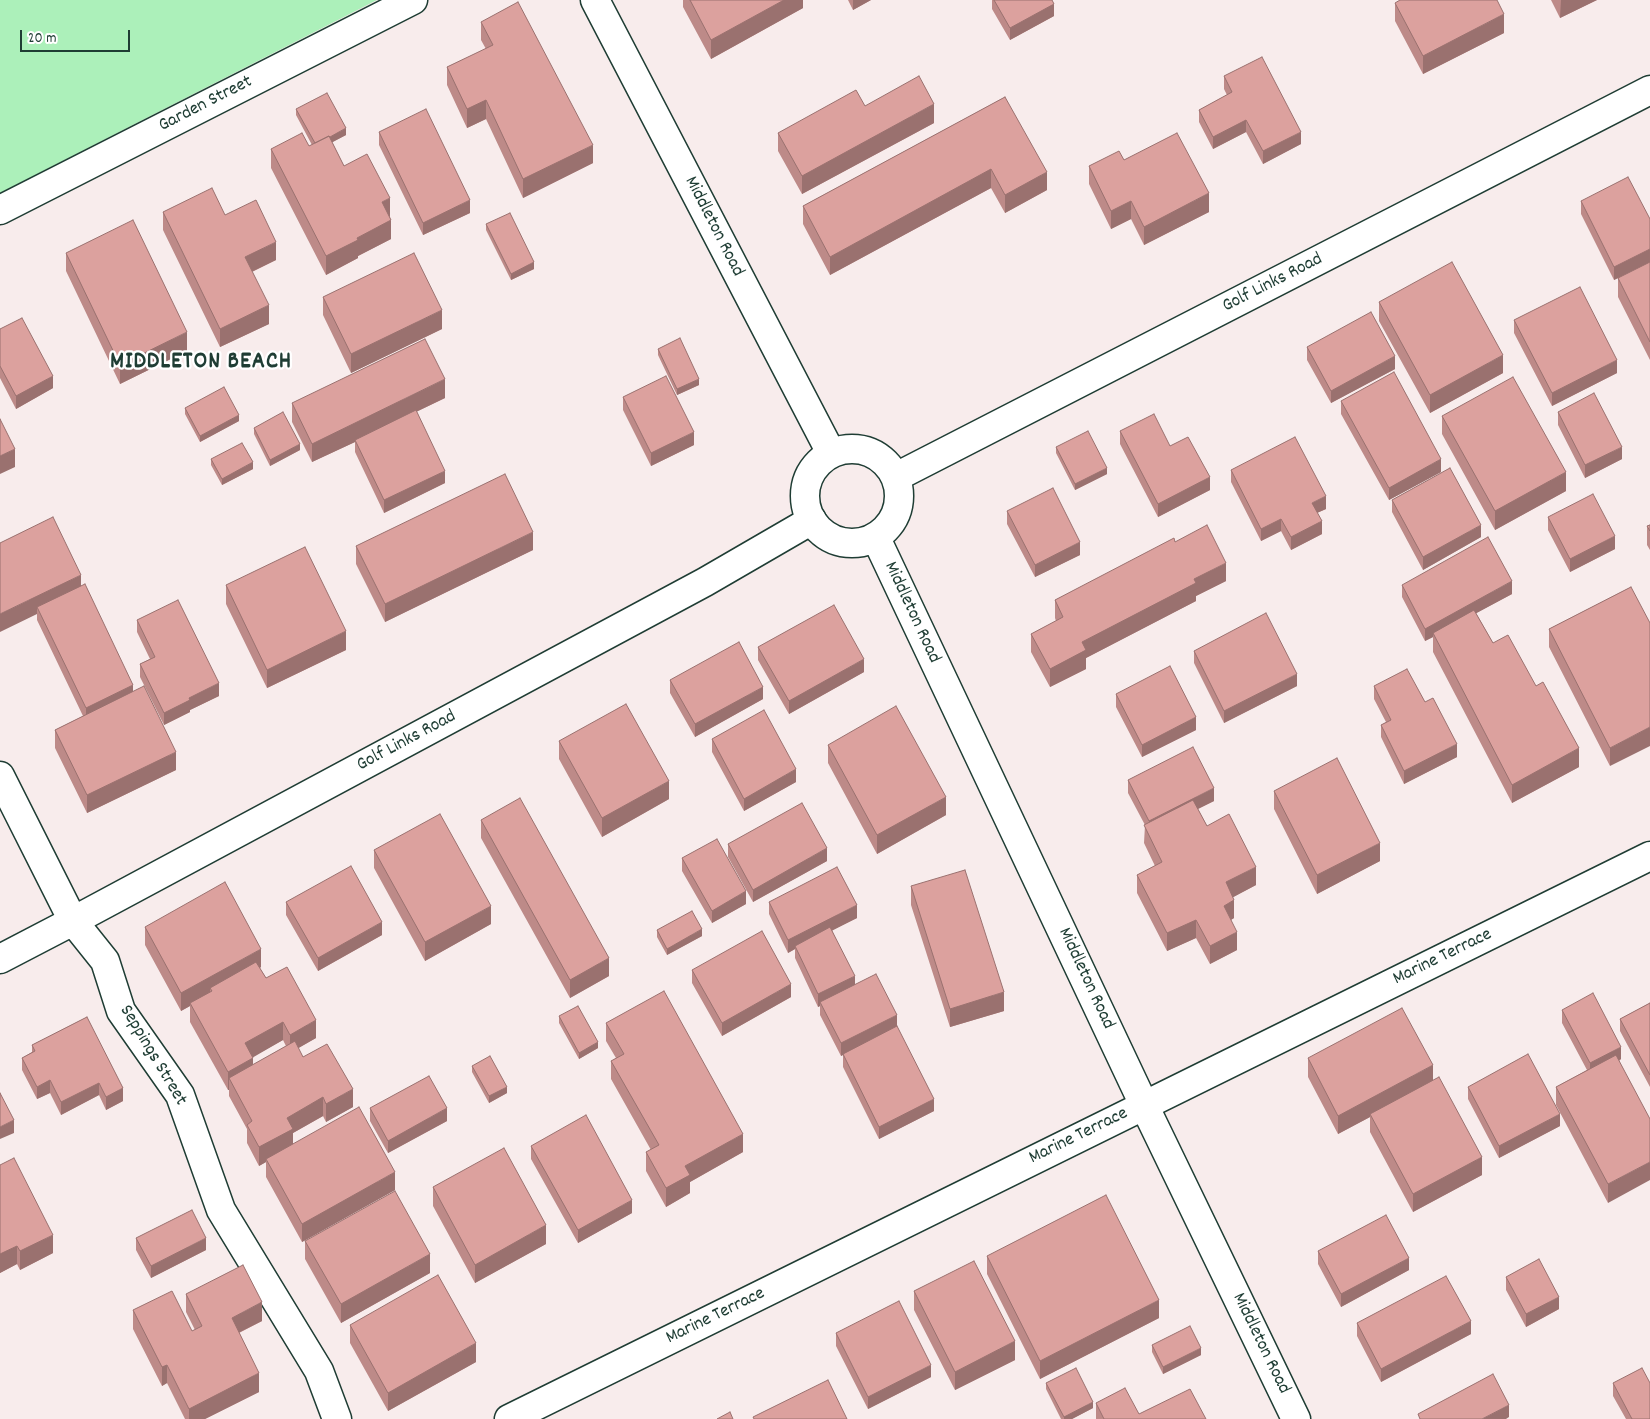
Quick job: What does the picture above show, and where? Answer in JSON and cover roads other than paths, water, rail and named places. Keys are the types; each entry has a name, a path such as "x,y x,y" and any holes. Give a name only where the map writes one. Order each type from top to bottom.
{"street":[{"name":"Garden Street","path":"0,210 412,0"},
{"name":"Middleton Road","path":"595,0 831,454"},
{"name":"Golf Links Road","path":"896,477 1650,90"},
{"path":"850,448 869,451 886,461 896,477 900,494 898,512 889,527 876,538 858,543 840,542 824,534 812,520 805,496 807,482 812,471 820,461 831,454 850,448"},
{"name":"Golf Links Road","path":"0,959 705,582 812,520"},
{"name":"Middleton Road","path":"876,538 1144,1105 1296,1419"},
{"name":"Seppings Street","path":"0,776 74,921 105,961 121,1011 180,1095 221,1210 319,1370 337,1419"},
{"name":"Marine Terrace","path":"509,1419 1650,856"}],"district":[{"name":"MIDDLETON BEACH","path":"201,364"}]}
